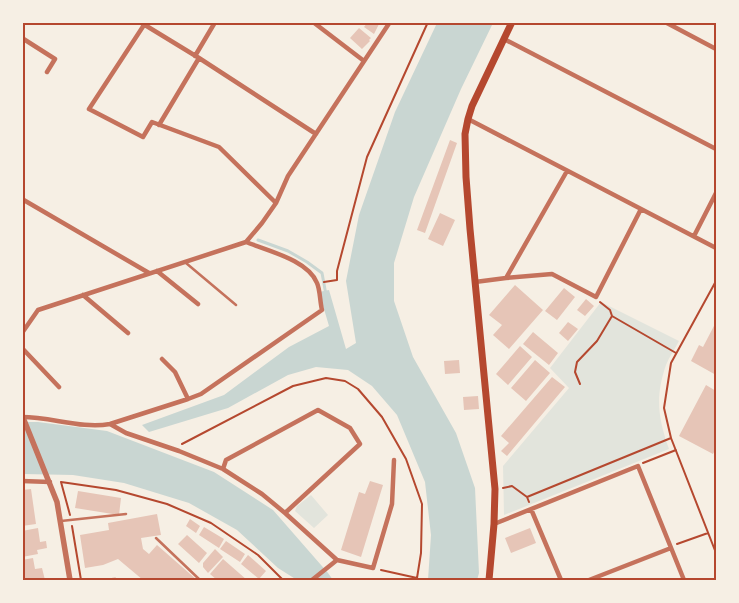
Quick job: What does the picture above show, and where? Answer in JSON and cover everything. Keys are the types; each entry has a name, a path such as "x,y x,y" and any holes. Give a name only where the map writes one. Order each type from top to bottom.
{"main road":[{"path":"488,580 494,524 495,489 466,177 465,134 472,106 512,22"}],"street":[{"path":"159,125 214,24 212,22"},
{"path":"313,22 364,61"},
{"path":"22,333 38,310 246,242 276,203 288,176 390,22"},
{"path":"665,22 716,50"},
{"path":"276,203 220,147 152,122 144,137 89,109 142,24 316,134"},
{"path":"22,38 55,59 47,72"},
{"path":"504,39 716,148"},
{"path":"468,119 716,248"},
{"path":"506,278 567,171"},
{"path":"694,236 716,193"},
{"path":"22,199 149,273"},
{"path":"475,282 552,274 596,297 641,209"},
{"path":"70,580 57,502 23,417 102,426 188,399 201,394 322,310 317,283 308,269 290,259 246,242"},
{"path":"157,271 198,304"},
{"path":"83,295 128,333"},
{"path":"22,348 59,387"},
{"path":"162,359 175,372 188,399"},
{"path":"223,469 226,460 318,410 350,428 360,444 285,513"},
{"path":"110,424 126,434 223,469 262,494 337,560 373,568 392,504 394,460"},
{"path":"494,524 638,466 684,580"},
{"path":"22,481 50,482"},
{"path":"531,509 561,580"},
{"path":"589,580 671,548"},
{"path":"312,580 337,560"}],"lane":[{"path":"185,262 236,306"},
{"path":"61,521 126,514"},
{"path":"156,538 200,580"},
{"path":"100,580 118,580"}],"path":[{"path":"317,283 337,280 337,271 367,157 428,22"},
{"path":"716,281 671,363 664,408 671,438 716,553"},
{"path":"596,297 597,301 610,310 612,316 676,354"},
{"path":"580,384 575,372 577,362 597,341 612,316"},
{"path":"527,497 671,438"},
{"path":"638,466 676,450"},
{"path":"82,580 71,520 61,482 116,490 167,504 212,523 258,555 283,580"},
{"path":"495,489 512,486 527,497 531,509"},
{"path":"671,548 676,544 709,533"},
{"path":"712,541 716,539"}],"shaded area":[{"path":"437,23 493,23 461,89 414,197 394,263 394,301 413,357 456,433 475,488 479,573 477,580 428,580 431,535 425,482 397,415 372,386 348,370 316,367 288,375 228,408 149,432 142,425 224,395 289,347 329,326 319,292 329,290 346,349 356,343 346,281 359,215 395,112"},
{"path":"601,302 679,341 666,365 659,397 660,417 669,449 504,515 503,466 569,388 550,368"},
{"path":"23,422 38,422 107,431 214,472 273,510 333,580 297,580 278,568 237,530 189,503 124,483 73,475 23,474"},
{"path":"311,495 328,515 314,528 295,511 297,506"}],"building":[{"path":"368,22 380,22 374,34 364,27"},
{"path":"359,28 371,38 362,49 350,38"},
{"path":"450,140 457,143 425,233 417,230"},
{"path":"440,213 455,220 443,246 428,239"},
{"path":"515,285 543,310 509,349 493,335 502,325 489,315"},
{"path":"564,288 575,297 557,320 545,311"},
{"path":"586,299 594,306 585,316 577,310"},
{"path":"568,322 578,329 568,341 559,333"},
{"path":"716,322 716,375 691,361 699,345 703,347"},
{"path":"533,332 558,353 549,365 523,344"},
{"path":"520,346 532,357 508,385 496,374"},
{"path":"459,360 460,373 445,374 444,361"},
{"path":"535,360 550,373 526,401 511,388"},
{"path":"552,377 565,387 507,456 501,451 509,443 501,436"},
{"path":"706,385 716,391 716,448 713,454 679,436"},
{"path":"478,396 479,409 464,410 463,397"},
{"path":"370,481 383,485 361,557 341,550 359,492 365,494"},
{"path":"31,489 36,524 22,526 22,490"},
{"path":"78,491 121,498 119,515 75,508"},
{"path":"157,514 161,535 141,538 143,549 149,554 157,545 197,580 143,580 118,559 103,565 85,568 80,535 109,530 108,523"},
{"path":"190,519 200,526 196,533 186,526"},
{"path":"204,527 224,539 219,548 199,535"},
{"path":"38,528 40,542 46,541 47,548 37,550 38,554 22,557 22,531"},
{"path":"530,528 536,543 511,553 505,538"},
{"path":"187,535 207,553 199,563 178,544"},
{"path":"226,541 245,554 240,562 220,549"},
{"path":"215,549 223,557 208,573 203,567 203,563"},
{"path":"248,555 266,571 259,579 241,564"},
{"path":"33,558 35,569 42,568 45,580 25,580 22,560"},
{"path":"223,559 247,580 217,580 210,574"}],"waterway":[{"path":"258,240 288,251 322,273 326,295"}]}
